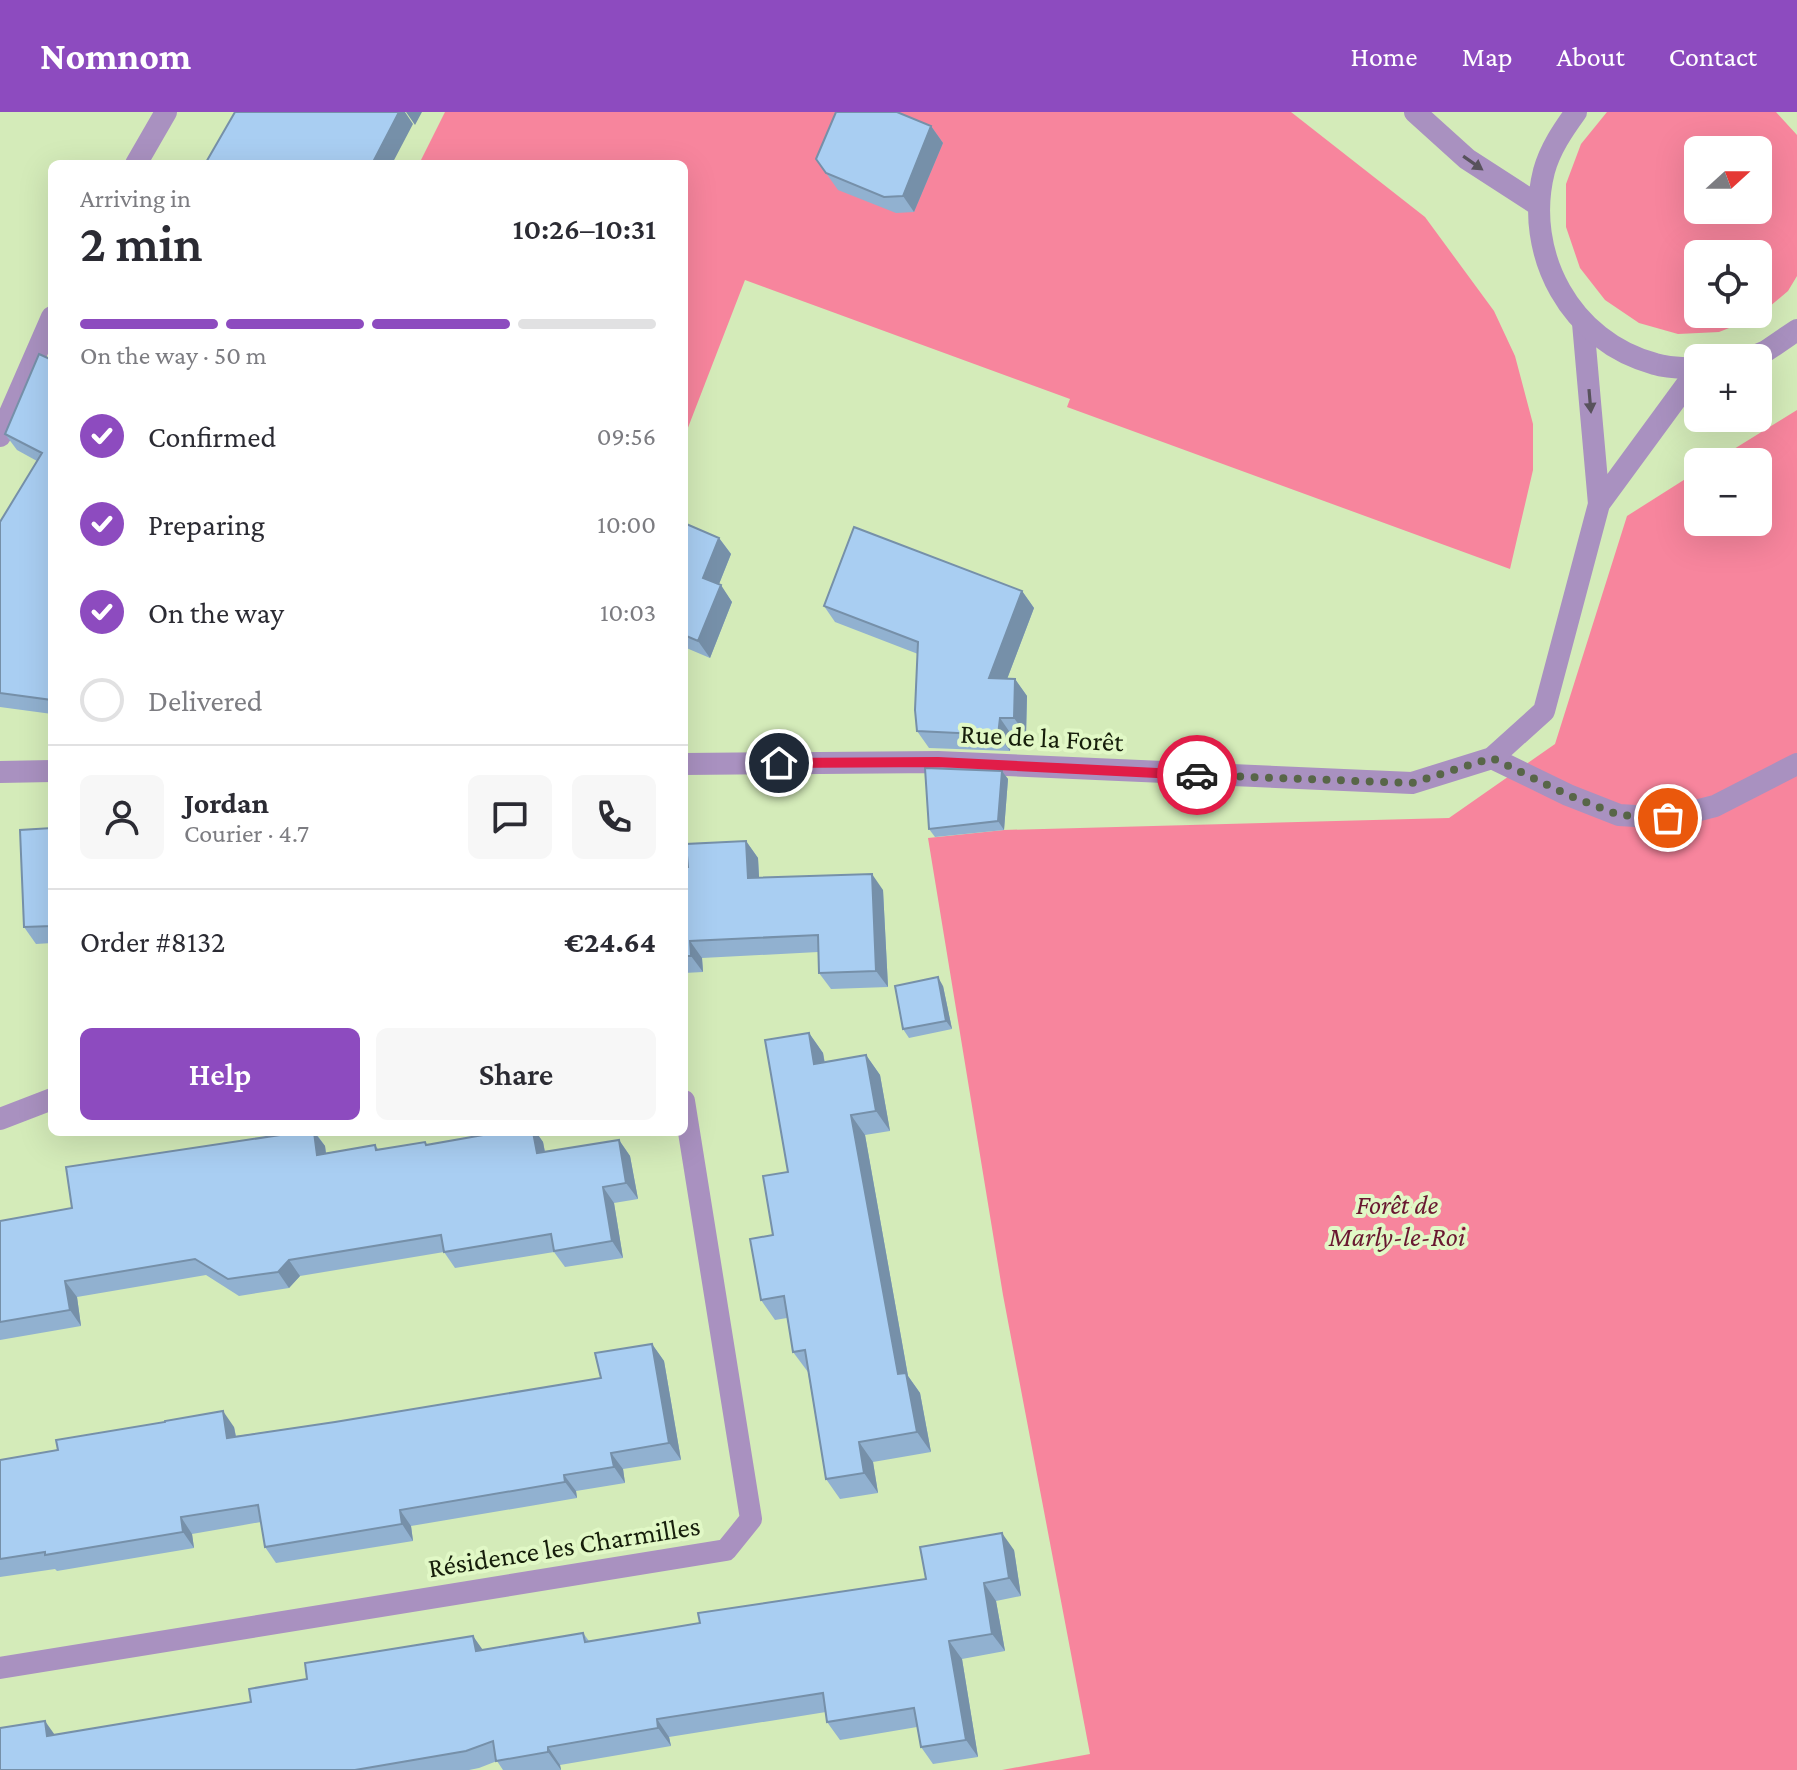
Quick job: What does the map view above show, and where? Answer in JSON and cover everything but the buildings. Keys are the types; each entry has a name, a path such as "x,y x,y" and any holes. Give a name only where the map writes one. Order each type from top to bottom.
{"street":[{"path":"138,160 166,112"},
{"path":"1415,112 1467,159 1538,205"},
{"path":"1576,112 1559,135 1544,169 1538,205 1542,248 1557,288 1583,323 1617,348 1656,365 1684,368"},
{"name":"Rue de la Forêt","path":"688,764 938,762 1412,783 1492,758 1544,711 1599,504 1583,323"},
{"path":"0,436 48,326"},
{"path":"1772,347 1797,330"},
{"name":"Rue de la Forêt","path":"1599,504 1684,388"},
{"path":"1492,758 1568,795 1619,815 1668,818 1715,806 1797,764"},
{"path":"0,772 48,771"},
{"path":"0,1119 48,1101"},
{"name":"Résidence les Charmilles","path":"0,1668 726,1550 751,1519 688,1126"}],"green space":[{"path":"445,112 1291,112 1425,217 1494,311 1515,356 1533,424 1533,470 1510,569 1067,407 1070,399 745,280 688,428 688,160 421,160"},
{"path":"1607,112 1776,112 1797,135 1797,276 1788,291 1772,304 1772,240 1684,240 1684,328 1729,328 1719,332 1678,334 1639,323 1605,300 1580,268 1566,227 1566,184 1581,144"},
{"name":"Forêt de Marly-le-Roi","path":"1797,410 1797,1770 1002,1770 1090,1754 1003,1295 928,838 1004,830 1449,818 1555,744 1627,516 1684,480 1684,536 1772,536 1772,448 1736,448 1761,432 1772,432 1772,425"}],"way so far":[{"path":"1197,775 1412,783 1492,758 1568,795 1619,815 1668,818"}],"route":[{"path":"779,763 938,762 1197,775"}]}
